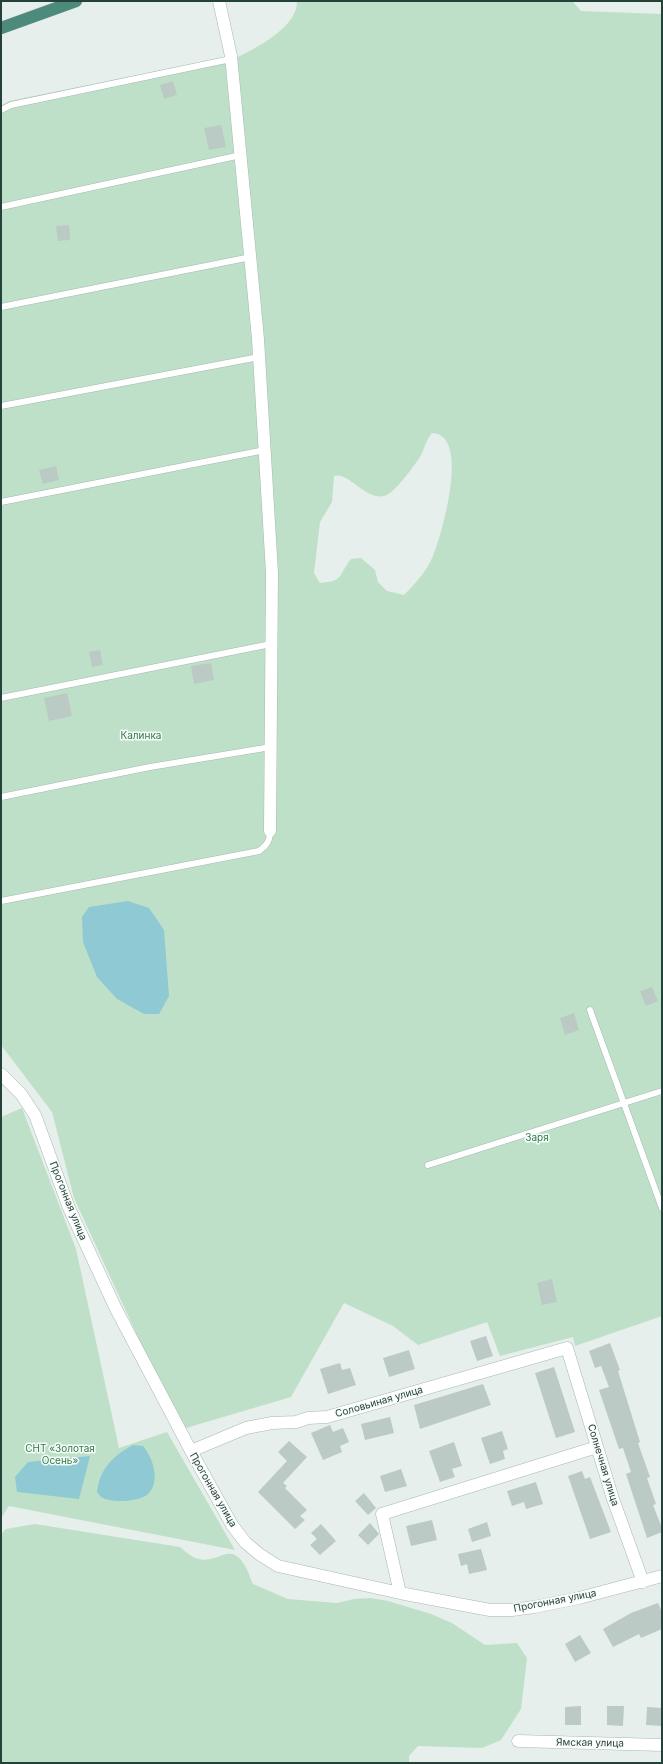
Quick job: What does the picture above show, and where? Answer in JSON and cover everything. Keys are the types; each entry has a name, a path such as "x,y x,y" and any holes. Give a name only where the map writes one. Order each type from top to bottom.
{"highway":[{"path":"1,28 76,1"}],"street":[{"path":"218,1 231,59 251,258 265,450 272,573 270,831"},
{"name":"Прогонная улица","path":"1,1074 22,1094 35,1115 69,1208 112,1302 191,1451 232,1525 245,1542 259,1554 278,1566 400,1593 490,1610 512,1610 579,1598 662,1576"},
{"name":"Соловьиная улица","path":"191,1451 246,1428 272,1423 296,1422 308,1418 327,1417 567,1348"},
{"name":"Солнечная улица","path":"567,1348 613,1499 643,1582"},
{"path":"400,1593 382,1514 597,1447"},
{"name":"Ямская улица","path":"518,1741 662,1744"}],"lane":[{"path":"1,110 11,105 231,59"},
{"path":"1,207 241,155"},
{"path":"1,307 251,258"},
{"path":"1,406 259,357"},
{"path":"1,502 265,450"},
{"path":"1,698 272,644"},
{"path":"1,797 150,767 271,747"},
{"path":"1,901 259,850 266,846 270,837 270,831"},
{"path":"590,1010 662,1208"},
{"path":"428,1165 662,1091"}],"green space":[{"path":"297,1 572,1 581,11 662,14 662,1316 575,1346 573,1337 500,1356 487,1322 418,1345 393,1326 344,1303 291,1397 186,1428 142,1346 74,1198 52,1112 1,1045 1,106 9,101 231,56 236,58 254,49 274,36 291,19 295,11","holes":["432,433 444,438 450,450 452,467 447,508 433,556 417,582 404,595 387,591 378,582 375,570 361,558 351,559 340,576 334,581 320,583 314,573 320,522 332,502 334,476 345,478 370,494 384,496 393,490 409,472 421,455"]},
{"name":"СНТ «Золотая Осень»","path":"22,1108 76,1249 119,1448 167,1432 235,1550 9,1506 1,1518 1,1117"},
{"path":"35,1524 180,1547 194,1557 202,1560 229,1554 235,1555 243,1562 253,1584 288,1599 337,1603 354,1599 370,1598 388,1601 431,1614 452,1623 485,1645 517,1643 527,1658 521,1709 501,1740 482,1748 418,1746 409,1756 409,1763 1,1763 1,1534 6,1529"}],"water":[{"path":"128,901 149,908 164,930 169,996 159,1014 144,1014 117,999 97,977 83,942 82,917 89,907"},
{"path":"133,1445 143,1446 150,1457 155,1476 152,1489 148,1494 139,1499 113,1501 102,1498 97,1492 104,1469 114,1458"},
{"path":"90,1456 79,1499 17,1492 15,1477 28,1462"}],"building":[{"path":"173,81 177,95 164,99 160,85"},
{"path":"221,125 226,147 209,150 204,128"},
{"path":"69,225 70,240 58,241 56,226"},
{"path":"56,466 59,480 43,484 39,470"},
{"path":"100,650 103,665 92,667 89,652"},
{"path":"211,663 214,680 194,684 191,666"},
{"path":"67,693 72,716 49,721 44,698"},
{"path":"652,987 658,1001 646,1006 640,991"},
{"path":"574,1013 579,1030 565,1035 560,1018"},
{"path":"552,1279 557,1302 542,1305 537,1283"},
{"path":"486,1336 493,1356 477,1361 470,1341"},
{"path":"610,1343 620,1370 618,1371 640,1442 638,1443 650,1477 647,1478 656,1504 653,1505 662,1528 662,1532 647,1538 626,1474 631,1472 623,1448 619,1449 599,1390 609,1387 601,1366 595,1368 589,1351"},
{"path":"409,1350 415,1369 389,1377 383,1358"},
{"path":"340,1363 342,1370 350,1368 356,1385 328,1394 320,1369"},
{"path":"554,1367 575,1432 556,1438 535,1373"},
{"path":"483,1384 491,1405 420,1429 414,1405"},
{"path":"390,1417 394,1433 365,1440 361,1424"},
{"path":"330,1425 333,1432 343,1428 349,1442 340,1446 342,1452 323,1460 311,1433"},
{"path":"502,1431 508,1449 503,1451 505,1459 490,1464 481,1438"},
{"path":"289,1441 307,1457 283,1483 287,1486 285,1488 307,1510 300,1516 305,1520 295,1529 258,1492 287,1461 278,1452"},
{"path":"454,1442 462,1466 452,1469 455,1477 440,1482 429,1451"},
{"path":"401,1469 407,1486 385,1492 380,1476"},
{"path":"582,1471 585,1479 590,1477 611,1532 590,1539 568,1476"},
{"path":"536,1482 543,1504 526,1509 524,1502 512,1506 507,1491"},
{"path":"364,1493 376,1508 368,1515 355,1501"},
{"path":"432,1520 437,1540 411,1546 406,1526"},
{"path":"487,1522 491,1536 472,1542 468,1529"},
{"path":"370,1523 379,1534 368,1545 358,1535"},
{"path":"321,1524 336,1541 320,1555 310,1545 317,1539 311,1533"},
{"path":"481,1549 487,1570 469,1574 467,1564 461,1566 458,1554"},
{"path":"658,1603 662,1612 662,1629 641,1638 639,1634 613,1647 603,1629 631,1613"},
{"path":"580,1635 591,1653 575,1662 565,1644"},
{"path":"581,1706 581,1725 565,1725 565,1707"},
{"path":"607,1706 624,1706 623,1726 607,1725"},
{"path":"647,1707 662,1708 662,1726 646,1725"}],"park label":[{"name":"Калинка","path":"141,736"},
{"name":"Заря","path":"537,1138"}]}
